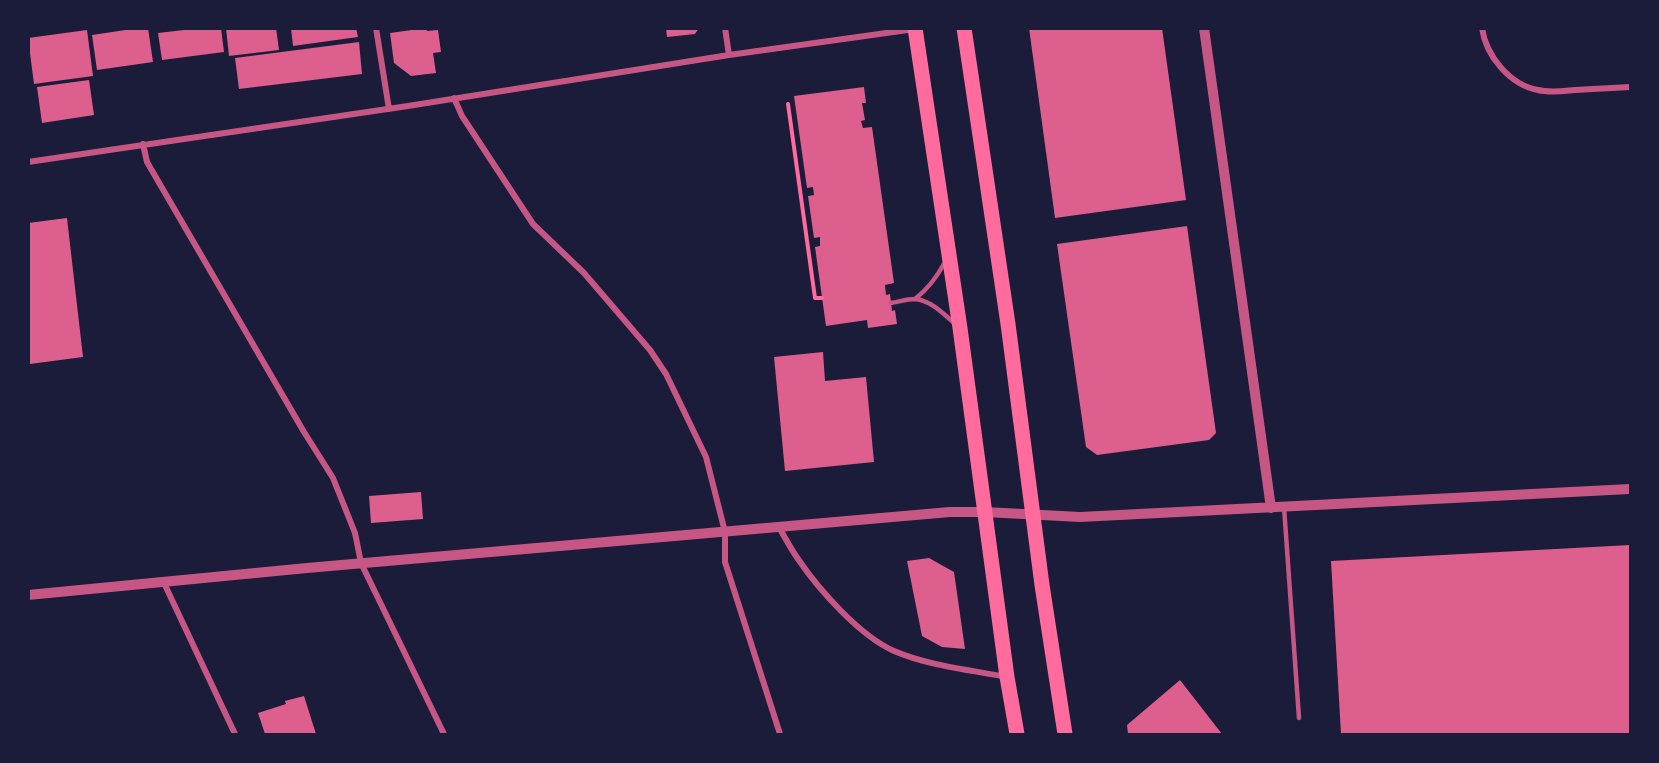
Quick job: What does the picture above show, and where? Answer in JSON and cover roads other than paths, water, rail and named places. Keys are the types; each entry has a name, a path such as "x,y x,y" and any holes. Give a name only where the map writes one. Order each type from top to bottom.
{"main road":[{"path":"964,28 1065,735"},
{"path":"915,29 1017,735"}],"street":[{"path":"376,28 389,109"},
{"path":"725,28 729,55"},
{"path":"1203,28 1271,508"},
{"path":"1482,28 1483,38 1495,61 1508,75 1522,84 1538,90 1555,91 1630,87"},
{"path":"28,162 389,109 729,55 915,29"},
{"path":"454,98 462,116 533,224 584,273 650,350 666,374 705,457 725,532 725,562 780,735"},
{"path":"143,144 147,162 333,478 355,533 361,563 444,735"},
{"path":"28,595 361,563 950,512 1033,513 1080,517 1630,489"},
{"path":"779,527 796,557 823,591 876,641 894,651 926,661 1007,677"},
{"path":"164,583 235,735"}],"lane":[{"path":"915,299 939,273 949,252"},
{"path":"891,303 915,299 938,309 960,328"},
{"path":"1284,507 1299,718"}]}
